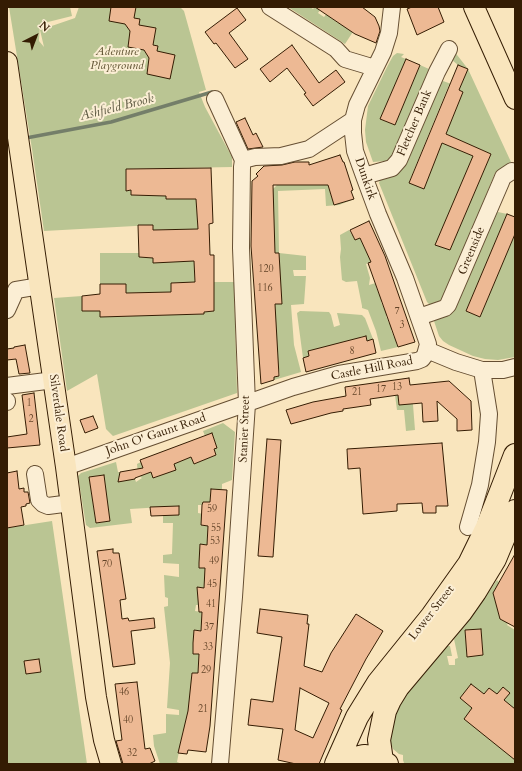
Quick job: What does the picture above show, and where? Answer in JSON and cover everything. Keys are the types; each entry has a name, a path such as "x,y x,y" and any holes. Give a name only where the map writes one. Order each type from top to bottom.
{"highway":[{"name":"Lower Street","path":"336,764 357,717 378,683 432,616 469,564 487,527 515,455"},
{"name":"Lower Street","path":"384,762 379,740 385,712 390,700 403,681 461,612 475,592 495,559 515,511"},
{"path":"344,764 364,756 373,757 384,762"}],"main road":[{"path":"474,7 512,87"},
{"name":"Silverdale Road","path":"7,62 54,380 96,696 104,740 111,764"}],"street":[{"path":"270,7 336,49 345,59 375,68"},
{"name":"Dunkirk","path":"392,7 389,33 375,68 359,100 353,120 356,151 378,214 405,278 419,317 428,344 426,350"},
{"name":"Fletcher Bank","path":"364,176 392,168 399,160 436,72 449,49"},
{"path":"215,99 244,160 255,157 281,156 309,149 353,120"},
{"name":"Stanier Street","path":"220,764 235,589 247,404 241,248 242,167 244,160"},
{"name":"Greenside","path":"419,317 445,308 448,305 503,177 512,171"},
{"path":"7,310 16,290 40,286"},
{"name":"Castle Hill Road","path":"247,404 340,374 417,361 422,359 426,350 456,362 482,370 503,370 515,367"},
{"path":"468,527 480,485 487,442 489,414 482,370"},
{"path":"7,386 54,380"},
{"name":"John O' Gaunt Road","path":"66,467 247,404"},
{"path":"34,474 39,500 43,504 48,506 71,503"}],"green space":[{"name":"Adenture Playground","path":"9,7 70,7 72,16 40,24 39,41 44,47 40,30 75,18 79,7 180,7 184,11 206,90 199,92 205,107 232,157 232,167 126,169 127,191 131,190 132,195 196,199 198,229 153,230 153,225 44,231"},
{"path":"288,7 310,7 313,9 315,7 322,7 318,13 324,17 332,7 337,9 331,18 338,23 345,14 358,24 345,44"},
{"path":"454,51 468,69 511,162 495,173 443,300 430,305 427,302 379,183 380,180 391,176 438,83 443,81 460,87 467,69 458,65 452,60 451,54","holes":["449,85 463,92 446,134 491,154 450,250 436,244 473,156 442,143 424,188 409,182"]},
{"path":"397,53 404,54 401,57 406,59 380,119 395,125 420,65 429,69 392,157 386,161 373,162 366,142 365,130 368,106 393,56"},
{"path":"321,163 334,205 354,199 339,205 326,206 325,189 278,191 279,253 306,256 306,270 293,270 294,276 306,276 304,304 291,305 294,345 301,372 274,380 274,377 280,376 279,369 274,369 278,352 273,352 269,304 281,304 278,253 252,251 273,189 277,185 319,185"},
{"path":"496,213 507,214 466,311 480,317 515,234 515,357 498,360 473,356 449,345 439,336 434,321"},
{"path":"349,230 352,235 358,232 353,237 355,240 360,238 372,261 366,264 370,278 369,285 379,282 376,287 379,294 386,300 381,302 384,308 388,307 391,314 386,316 389,323 393,322 396,328 391,330 394,337 398,336 400,342 396,343 398,347 381,351 376,331 368,310 362,308 357,281 346,282 342,280 340,235"},
{"path":"100,253 139,253 139,257 194,261 195,282 171,283 171,292 126,293 125,284 100,284"},
{"path":"214,282 234,282 237,393 113,436 106,429 97,374 67,391 54,298 82,296 82,311 100,311 100,317 204,314 204,312 214,311"},
{"path":"300,311 329,312 334,327 340,325 337,313 362,315 365,318 373,339 367,341 366,336 360,337 361,343 308,351 309,356 303,358 297,313"},
{"path":"412,392 415,430 406,431 404,410 397,410 395,395 398,395 399,405"},
{"path":"223,423 235,432 232,480 222,484 222,489 211,489 210,502 203,502 202,505 198,505 198,513 209,515 202,520 201,525 208,526 207,545 199,562 199,568 205,568 204,588 197,588 197,594 204,594 203,605 196,605 195,611 202,612 208,625 201,625 201,631 194,630 200,648 193,647 193,654 199,654 198,673 192,673 191,680 198,680 194,728 183,731 177,762 182,764 160,764 154,746 153,735 166,733 166,714 179,715 179,710 167,708 170,663 164,607 168,606 168,598 165,597 164,575 179,577 179,564 163,563 163,555 172,554 173,523 163,523 163,515 179,515 179,506 130,509 132,523 90,528 86,525 78,476 81,473 116,462 118,472 120,472 121,481 135,479 136,482 142,478 138,475 137,464 141,462 145,474 151,472 154,478 159,476 157,470 191,457 194,464 216,455 214,449 217,448 212,433 205,436 203,431","holes":["103,475 110,521 96,523 89,477"]},
{"path":"52,521 87,764 7,764 7,528"},
{"path":"497,580 499,582 493,593 500,619 508,623 507,625 515,630 515,764 404,763 403,755 399,754 393,749 390,741 393,716 406,694 447,646 450,646 452,656 447,656 449,665 455,665 455,659 458,658 454,639","holes":["481,629 483,655 467,656 465,630"]}],"building":[{"path":"111,7 136,7 134,18 140,19 139,25 156,28 153,45 158,46 157,51 175,55 170,79 147,74 149,58 144,50 128,47 130,31 125,24 109,21"},
{"path":"315,7 362,7 375,17 379,26 380,31 376,43 355,34"},
{"path":"412,7 438,7 444,22 417,35 407,9"},
{"path":"237,8 246,20 229,33 248,59 235,68 216,43 214,44 205,32"},
{"path":"292,45 319,83 336,70 345,82 313,106 304,94 306,93 287,68 270,82 260,69"},
{"path":"406,59 420,65 395,125 380,119"},
{"path":"458,65 468,69 459,90 463,92 446,134 491,154 450,250 435,245 473,156 442,143 424,189 409,183"},
{"path":"245,118 253,135 256,133 263,147 248,149 236,122"},
{"path":"340,155 344,162 353,190 351,191 354,199 334,205 328,185 273,185 275,253 279,253 282,304 275,304 279,376 274,377 274,380 261,384 251,246 252,181 258,176 256,174 264,166 282,165 295,162 309,162 309,165"},
{"path":"211,168 213,223 209,224 210,255 214,255 214,311 204,312 204,314 100,317 100,311 82,311 82,296 100,294 100,284 126,284 126,293 171,292 171,283 195,282 194,261 153,263 153,258 139,257 138,225 153,225 153,230 198,229 196,199 166,199 166,196 131,195 131,190 126,191 126,169"},
{"path":"507,214 515,217 515,234 480,317 466,311"},
{"path":"369,221 385,256 415,342 398,347 368,263 371,262 360,238 355,240 350,230"},
{"path":"366,336 367,341 373,339 376,353 306,372 303,358 309,356 308,351"},
{"path":"25,345 30,373 19,374 16,359 7,360 7,349"},
{"path":"409,378 410,385 449,381 471,401 472,430 457,431 457,419 437,401 438,421 423,422 422,403 399,405 398,395 370,399 371,405 343,409 343,411 291,424 286,410 313,402 346,396 345,387"},
{"path":"34,393 40,445 7,448 7,437 27,434 22,395"},
{"path":"93,416 98,428 85,433 80,420"},
{"path":"212,433 217,448 214,449 216,455 194,464 191,457 174,464 176,470 153,478 151,472 135,479 118,482 120,472 143,468 140,460"},
{"path":"267,439 281,440 273,557 258,556"},
{"path":"442,443 448,506 436,506 436,513 423,513 422,503 397,504 397,511 363,514 360,468 348,469 347,449"},
{"path":"17,471 19,489 24,488 24,492 28,492 30,503 21,507 24,525 7,528 7,473"},
{"path":"104,475 110,521 96,523 89,477"},
{"path":"211,489 227,490 210,726 206,752 188,750 187,754 178,753 188,711 192,673 198,673 199,654 193,654 193,643 194,630 201,631 202,612 199,612 197,587 204,588 205,568 199,568 200,544 207,545 208,526 201,525 202,505 203,502 210,502"},
{"path":"179,506 179,515 151,516 150,507"},
{"path":"113,549 113,553 119,553 126,599 120,600 122,619 128,618 129,621 154,618 155,628 131,631 135,664 113,667 97,551"},
{"path":"515,554 515,627 500,619 493,593"},
{"path":"260,609 308,615 307,624 309,624 304,666 322,672 331,653 356,614 383,631 366,659 340,709 342,710 319,764 296,764 278,760 283,729 248,725 251,699 273,702 282,637 257,633","holes":["300,688 329,703 313,738 295,730"]},
{"path":"481,629 483,655 467,657 465,630"},
{"path":"39,659 41,672 26,674 24,661"},
{"path":"137,682 145,749 150,748 155,761 149,764 123,764 116,741 122,740 115,684"},
{"path":"471,684 484,694 489,688 497,694 503,687 510,693 504,700 515,709 515,760 464,719 472,708 460,698"}],"waterway":[{"name":"Ashfield Brook","path":"26,138 111,122 212,92"}]}
